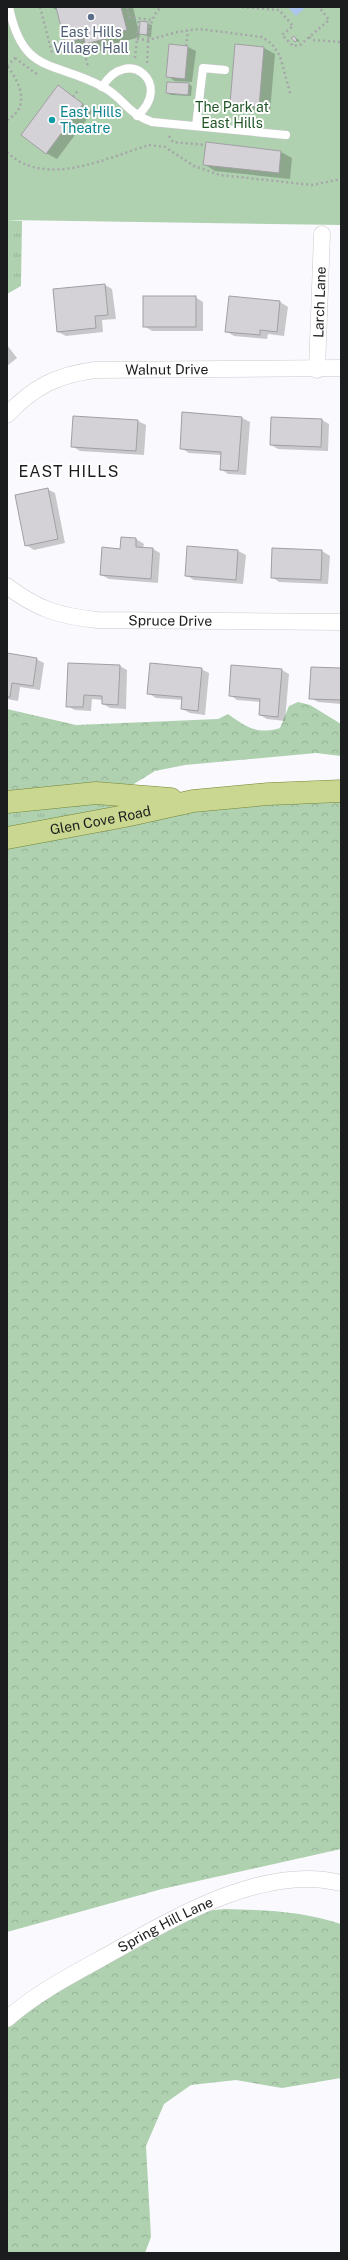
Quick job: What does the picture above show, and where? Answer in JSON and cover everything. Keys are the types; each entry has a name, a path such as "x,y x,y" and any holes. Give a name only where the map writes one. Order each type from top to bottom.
{"main road":[{"name":"Glen Cove Road","path":"7,838 125,816 193,801 268,794 341,791"},
{"name":"Glen Cove Road","path":"7,802 96,793 193,801"}],"street":[{"name":"Larch Lane","path":"317,370 322,234"},
{"name":"Walnut Drive","path":"7,415 22,399 48,382 71,374 95,370 317,370 341,368"},
{"name":"Spruce Drive","path":"7,586 26,601 48,611 70,617 97,620 341,622"},
{"name":"Spring Hill Lane","path":"7,2019 69,1977 198,1906 269,1883 298,1878 324,1879 341,1883"}],"lane":[{"path":"9,7 13,28 21,44 30,54 40,62 102,87 137,116 152,122 286,135"},
{"path":"102,87 111,74 117,70 129,68 142,73 148,80 152,93 149,105 137,116"},
{"path":"196,126 203,68 225,70"}],"path":[{"path":"40,7 52,52"},
{"path":"127,7 129,17 152,20"},
{"path":"147,64 152,20 154,13 160,7"},
{"path":"242,7 279,10 293,26 282,35 293,46 300,45 329,20 319,7"},
{"path":"135,60 139,18"},
{"path":"137,39 149,40 188,31 218,30 262,37 272,44 280,56 290,93"},
{"path":"186,46 188,31"},
{"path":"309,37 314,40 341,42"},
{"path":"81,39 88,67 81,64"},
{"path":"46,49 59,56"},
{"path":"7,66 21,87 22,101 14,116 7,120"},
{"path":"162,123 173,142 206,146"},
{"path":"7,152 29,166 49,171 65,169 149,145 156,145 173,152 194,166 220,175 312,185 341,179"}],"green space":[{"name":"The Park at East Hills","path":"7,7 341,7 341,225 7,220"},
{"path":"7,220 22,221 21,286 7,294"},
{"path":"298,702 310,705 341,724 341,756 316,753 185,765 155,771 124,790 7,798 7,709 76,725 218,719 228,714 247,726 265,731 280,728 289,706"},
{"path":"341,791 341,1849 162,1889 7,1932 7,838"},
{"path":"193,801 7,838 7,802"},
{"path":"225,1909 298,1914 312,1916 341,1924 341,2078 282,2088 236,2080 191,2085 164,2104 146,2146 151,2237 145,2253 7,2253 7,2019 49,1989 205,1911"}],"water":[{"path":"288,7 306,7 296,16"}],"building":[{"name":"East Hills Village Hall","path":"56,7 121,7 127,30 104,35 105,39 85,44 84,38 65,43"},
{"path":"140,21 148,22 147,35 139,34"},
{"path":"294,36 297,40 295,42 291,38"},
{"path":"169,44 188,46 185,79 166,77"},
{"path":"235,44 264,47 259,107 230,104"},
{"path":"167,82 189,83 188,95 166,93"},
{"name":"East Hills Theatre","path":"58,85 83,104 46,154 21,135"},
{"path":"206,142 281,151 279,173 203,165"},
{"path":"105,284 108,315 95,316 96,328 57,332 53,289"},
{"path":"143,296 196,296 196,327 143,327"},
{"path":"229,296 280,301 277,332 260,330 260,335 225,332"},
{"path":"182,412 242,417 238,471 220,470 221,452 180,449"},
{"path":"73,416 138,420 136,451 71,447"},
{"path":"271,417 322,419 321,447 270,445"},
{"path":"48,488 58,539 25,546 15,495"},
{"path":"121,537 136,538 136,547 153,548 151,579 100,575 102,547 120,549"},
{"path":"187,546 238,550 236,580 185,576"},
{"path":"272,548 322,550 321,580 271,578"},
{"path":"7,653 37,658 33,686 12,683 10,697 7,697"},
{"path":"68,663 120,665 118,705 102,704 102,696 84,695 83,707 66,707"},
{"path":"150,663 202,668 198,711 181,709 182,697 147,694"},
{"path":"231,665 282,669 278,717 259,715 260,699 229,696"},
{"path":"311,667 341,668 341,700 309,699"}],"place":[{"name":"East Hills Village Hall","path":"91,17"},
{"name":"East Hills Theatre","path":"52,120"}],"district":[{"name":"EAST HILLS","path":"69,471"}]}
